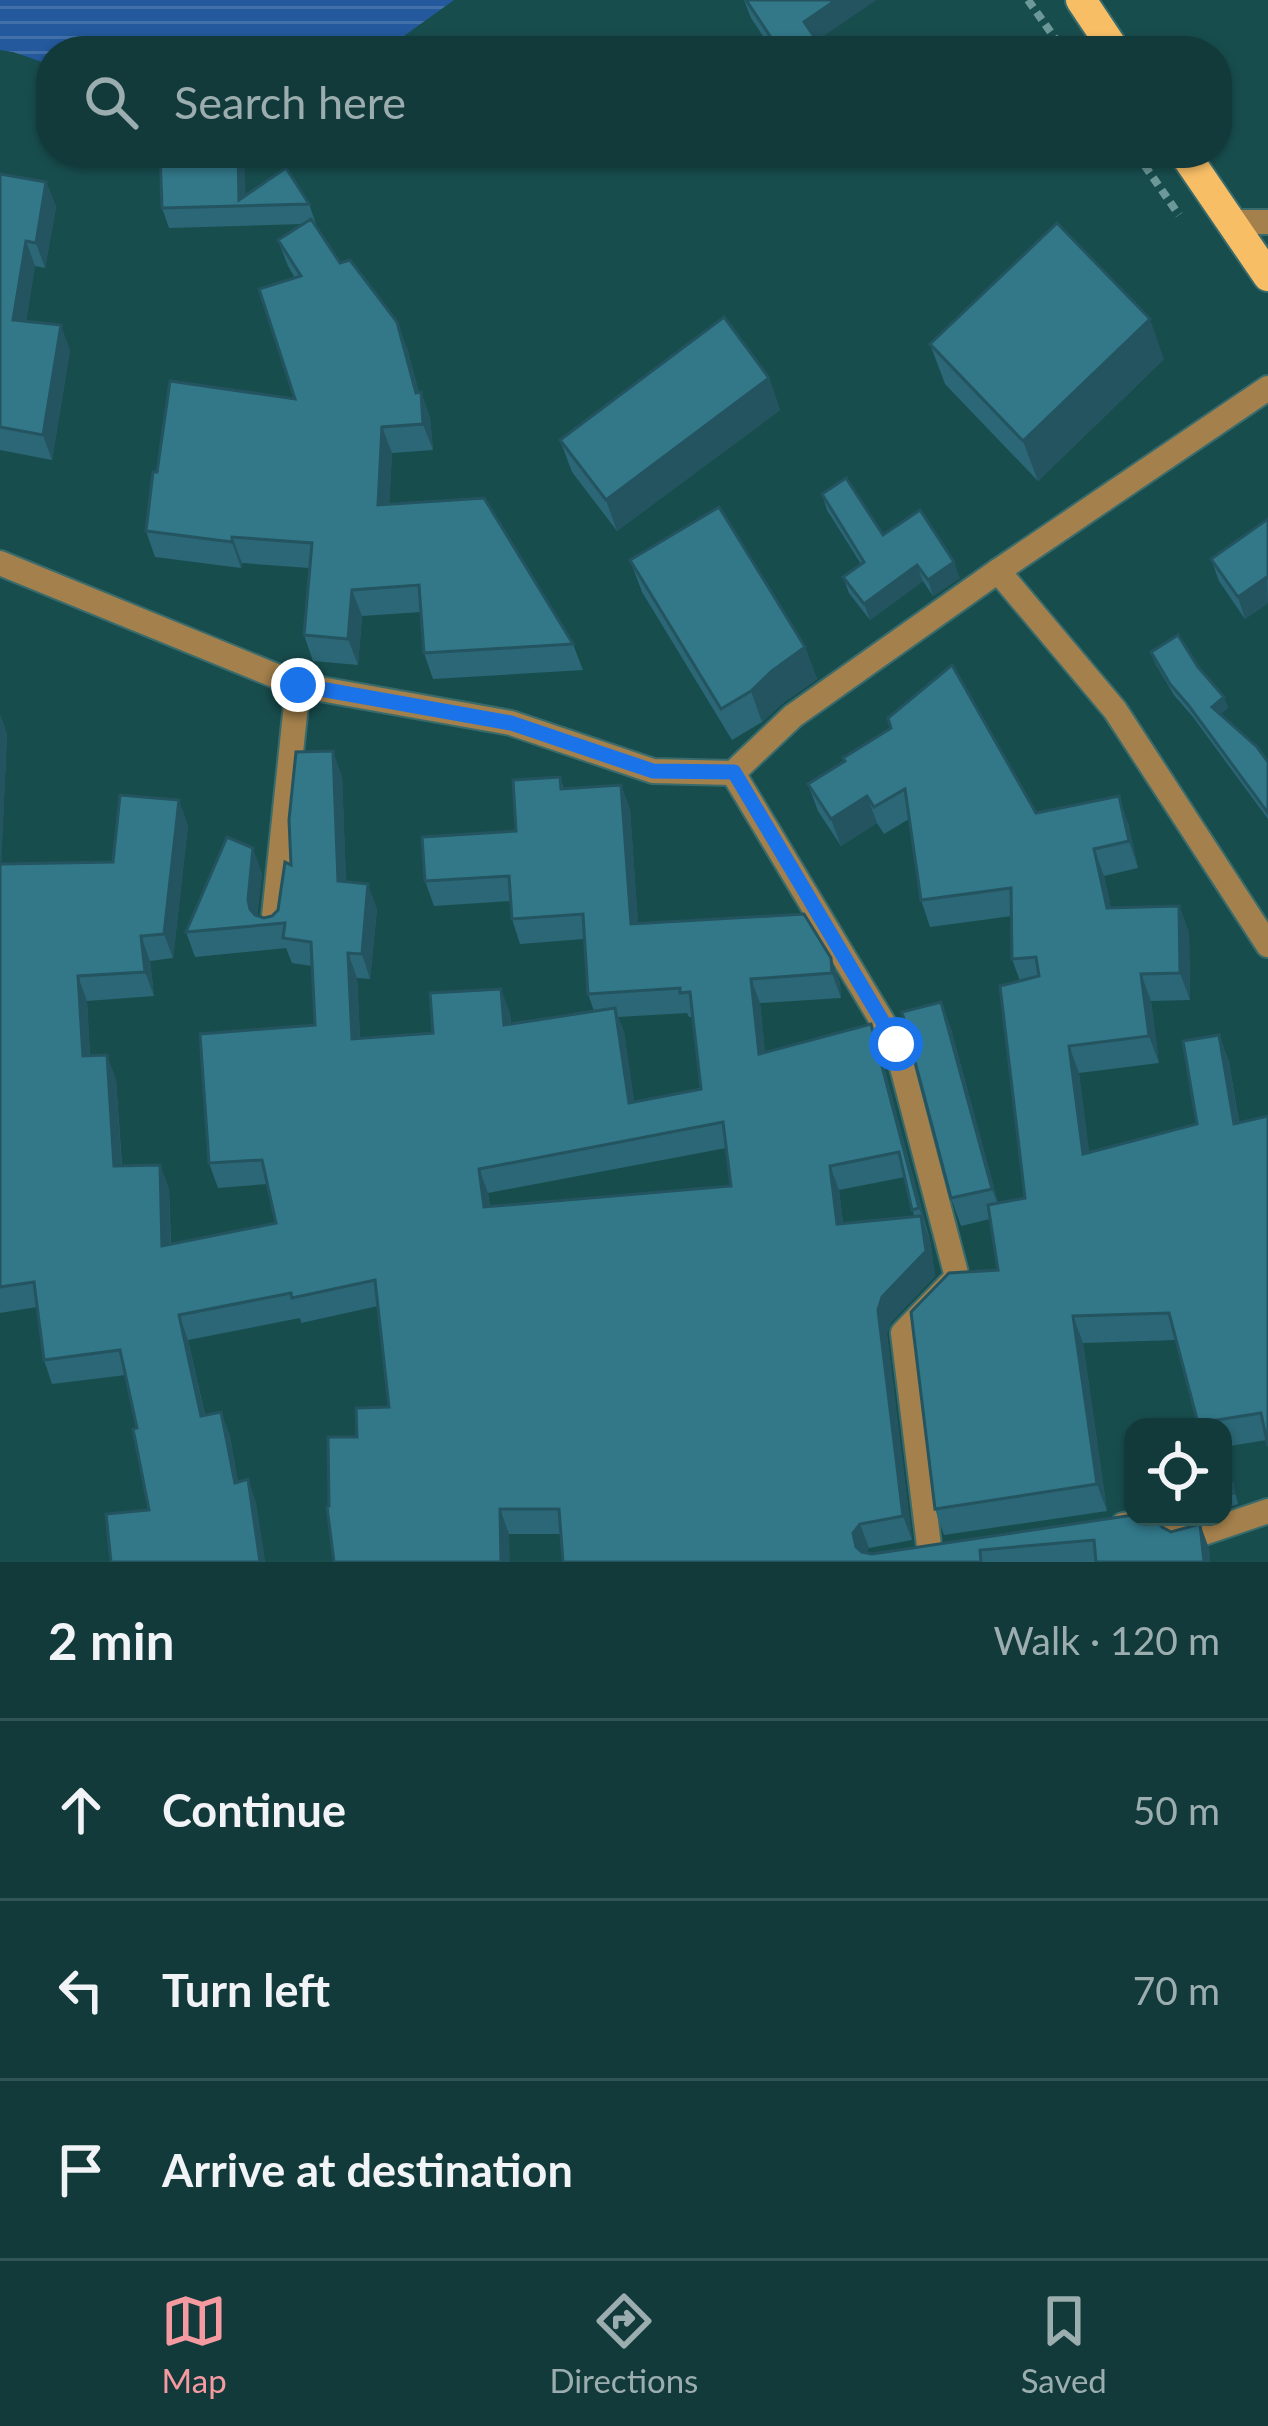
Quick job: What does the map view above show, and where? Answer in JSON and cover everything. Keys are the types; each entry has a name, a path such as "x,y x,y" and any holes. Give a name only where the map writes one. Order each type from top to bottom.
{"main road":[{"path":"1081,0 1105,36"},
{"path":"1194,168 1268,276"}],"street":[{"path":"1231,222 1268,222"},
{"path":"0,563 298,685 511,723 653,771 734,772 793,716 1268,388"},
{"path":"998,571 1114,710 1268,945"},
{"path":"273,926 298,685"},
{"path":"734,772 896,1044 957,1277 903,1333 932,1554"},
{"path":"1094,1529 1164,1519 1183,1540 1268,1510"}],"path":[{"path":"1028,0 1053,36"}],"water":[{"path":"0,0 454,0 404,36 36,36 36,60 0,50"}],"building":[{"path":"746,0 836,0 804,22 814,36 770,36"},
{"path":"161,168 238,168 239,200 286,168 309,204 162,208"},
{"path":"0,174 46,182 36,243 26,241 13,320 61,325 43,435 0,427"},
{"path":"311,219 340,263 350,260 397,322 416,393 421,392 423,424 382,427 378,505 484,498 573,644 424,653 419,585 352,590 348,639 304,635 312,543 232,537 232,542 146,531 170,381 295,399 259,289 301,276 278,240"},
{"path":"1057,223 1150,319 1023,441 930,344"},
{"path":"724,317 769,378 606,500 560,440"},
{"path":"846,478 883,535 920,510 954,562 928,580 917,565 864,604 843,577 864,562 822,494"},
{"path":"719,507 805,647 721,709 630,560"},
{"path":"1268,519 1268,578 1238,597 1211,559"},
{"path":"1178,635 1224,697 1212,707 1268,762 1268,813 1151,652"},
{"path":"952,665 1036,813 1119,796 1129,841 1094,849 1107,908 1179,906 1180,973 1141,974 1149,1036 1069,1046 1083,1154 1197,1124 1183,1041 1219,1035 1234,1124 1268,1116 1268,1446 1261,1413 1197,1418 1169,1313 1073,1316 1097,1484 935,1509 911,1312 949,1273 998,1270 988,1205 1025,1198 1000,986 1039,976 1036,957 1012,959 1011,888 921,900 905,789 874,807 867,796 831,819 808,784 891,728 888,718"},
{"path":"333,751 338,881 368,884 362,954 348,953 352,1039 433,1033 430,993 501,989 504,1025 615,1008 629,1103 701,1089 690,992 680,993 680,988 588,994 583,914 512,919 509,876 425,881 422,837 516,831 513,780 560,777 561,789 621,785 631,924 804,914 831,958 832,973 751,979 759,1054 871,1024 919,1208 912,1210 899,1152 830,1166 837,1224 921,1216 926,1251 882,1297 878,1310 903,1516 860,1524 853,1533 856,1547 872,1554 1124,1516 1124,1526 1161,1526 1171,1532 1200,1526 1204,1562 1096,1562 1094,1540 980,1550 981,1562 563,1562 559,1509 500,1509 501,1562 334,1562 327,1507 328,1437 357,1437 356,1408 389,1407 375,1280 179,1315 201,1416 221,1412 235,1483 248,1479 260,1562 111,1562 106,1514 149,1510 120,1350 44,1360 34,1282 0,1287 0,864 113,862 120,795 179,800 164,934 141,936 145,972 78,976 83,1056 107,1055 114,1166 160,1165 162,1246 276,1223 262,1160 209,1163 200,1034 315,1025 311,942 283,938 285,923 186,932 227,837 253,848 250,909 264,918 278,910 285,862 291,865 289,820 296,752","holes":["723,1122 731,1186 484,1207 479,1169"]},
{"path":"941,1002 992,1189 951,1198 902,1012"}],"route":[{"path":"298,685 511,723 653,771 734,772 896,1044"}]}
